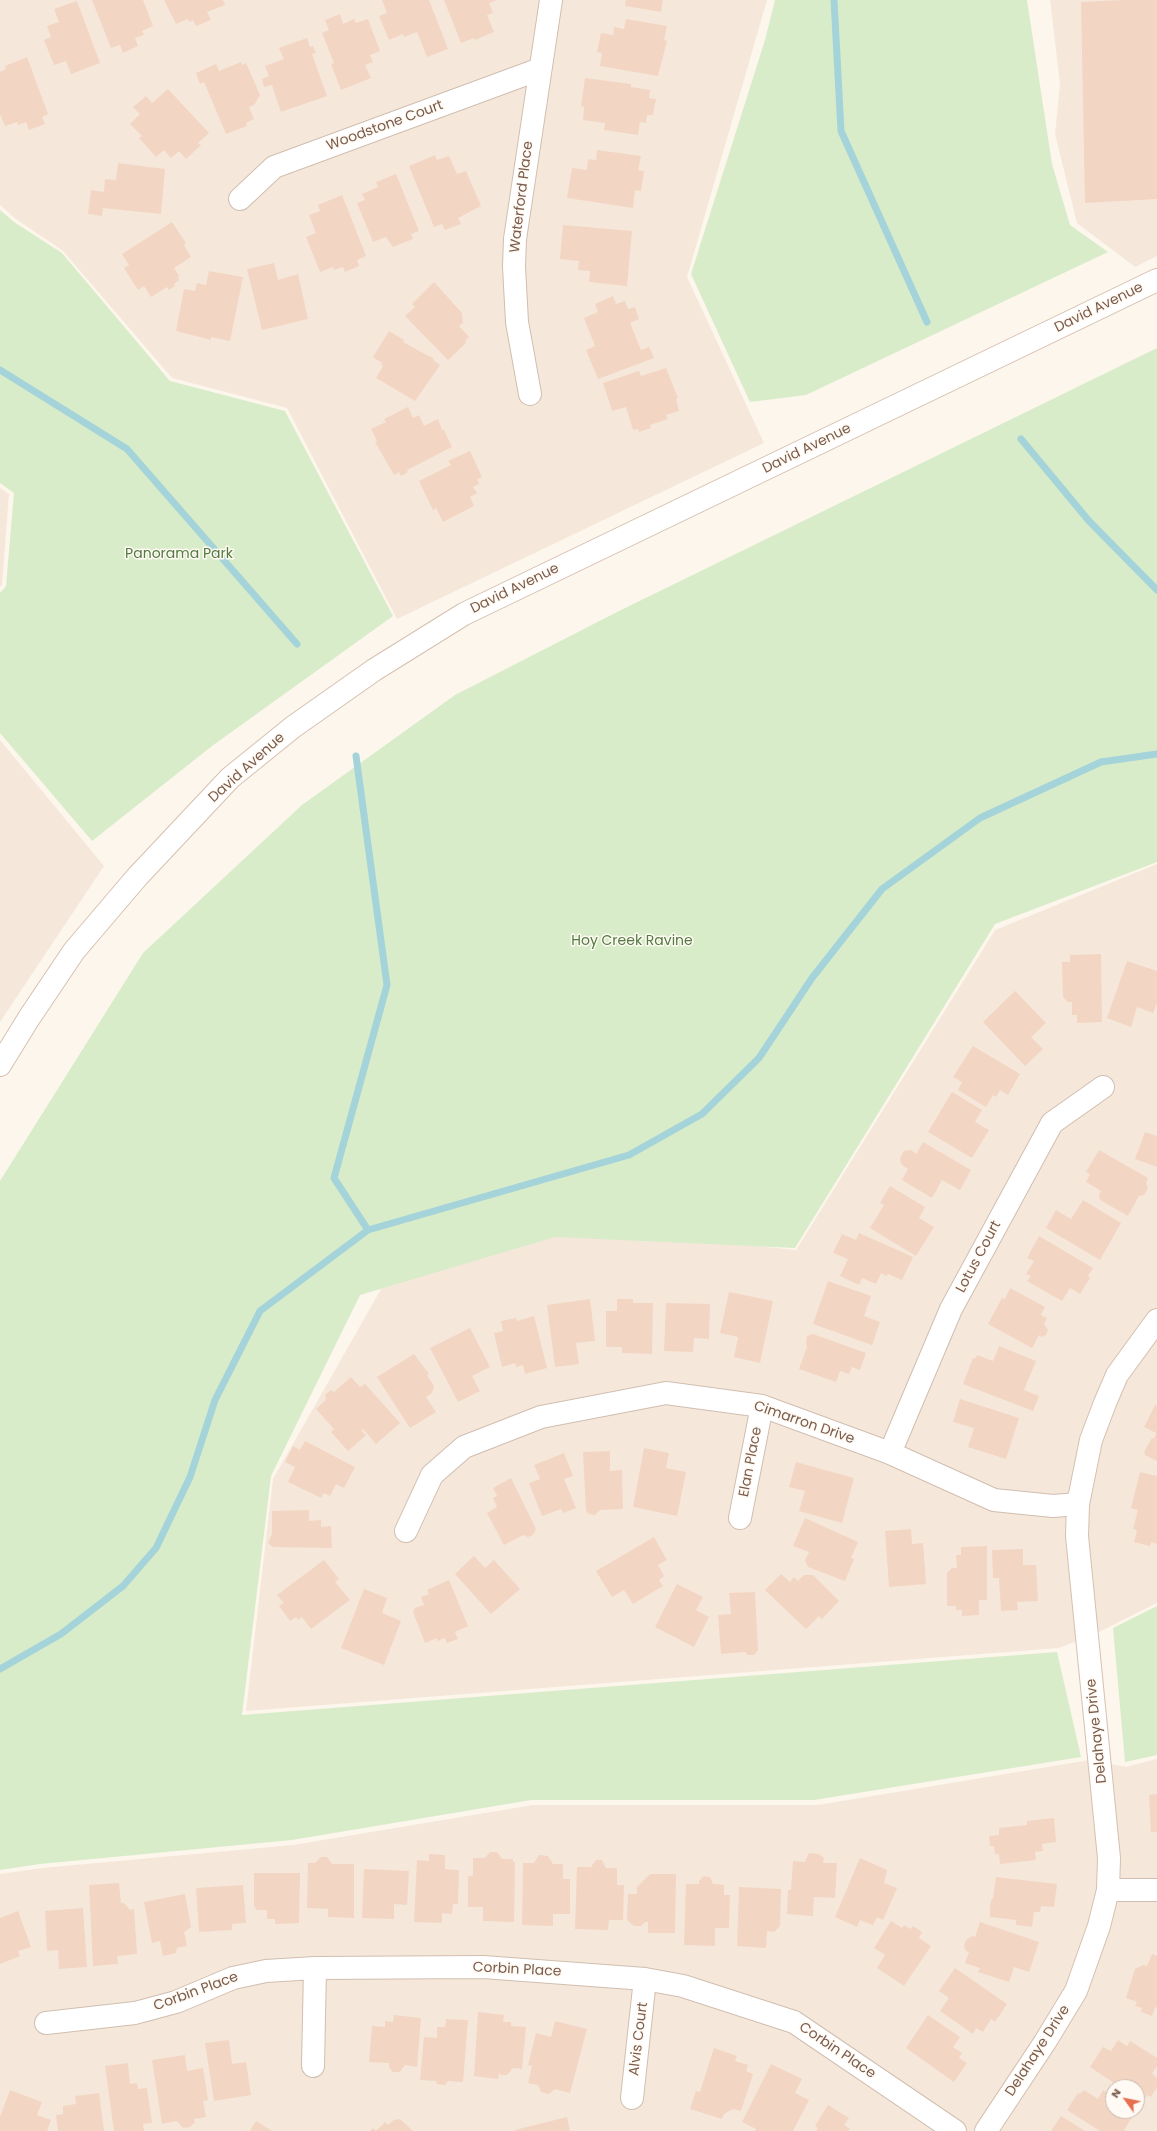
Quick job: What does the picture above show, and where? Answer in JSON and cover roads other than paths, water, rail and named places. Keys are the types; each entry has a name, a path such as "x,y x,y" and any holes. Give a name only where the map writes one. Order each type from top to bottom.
{"street":[{"name":"Waterford Place","path":"530,394 517,322 514,267 515,239 551,0"},
{"name":"Woodstone Court","path":"240,199 274,167 540,69"},
{"name":"David Avenue","path":"0,1065 29,1018 74,951 137,877 225,784 293,727 374,670 464,614 1157,280"},
{"name":"Lotus Court","path":"890,1453 951,1309 1052,1123 1103,1087"},
{"name":"Delahaye Drive","path":"986,2131 1045,2042 1076,1991 1099,1926 1108,1890 1110,1858 1077,1536 1078,1504 1091,1440 1117,1375 1157,1320"},
{"name":"Cimarron Drive","path":"406,1531 432,1475 464,1447 541,1417 666,1393 762,1406 890,1453 994,1500 1053,1506 1078,1504"},
{"name":"Elan Place","path":"740,1518 762,1406"},
{"path":"1108,1890 1157,1890"},
{"name":"Corbin Place","path":"46,2023 135,2013 176,2002 233,1978 251,1973 315,1968 483,1967 645,1979 683,1986 794,2022 955,2131"},
{"path":"313,2066 315,1968"},
{"name":"Alvis Court","path":"632,2098 645,1979"}],"waterway":[{"path":"834,0 841,131 927,322"},
{"path":"0,370 127,449 297,644"},
{"path":"1021,439 1089,521 1157,590"},
{"path":"0,1669 61,1634 123,1586 156,1548 190,1477 215,1400 260,1311 368,1230 629,1155 702,1114 759,1058 812,978 882,889 980,818 1101,762 1157,754"},
{"path":"356,756 387,985 334,1178 368,1230"}],"park label":[{"name":"Panorama Park","path":"179,554"},
{"name":"Hoy Creek Ravine","path":"632,941"}]}
